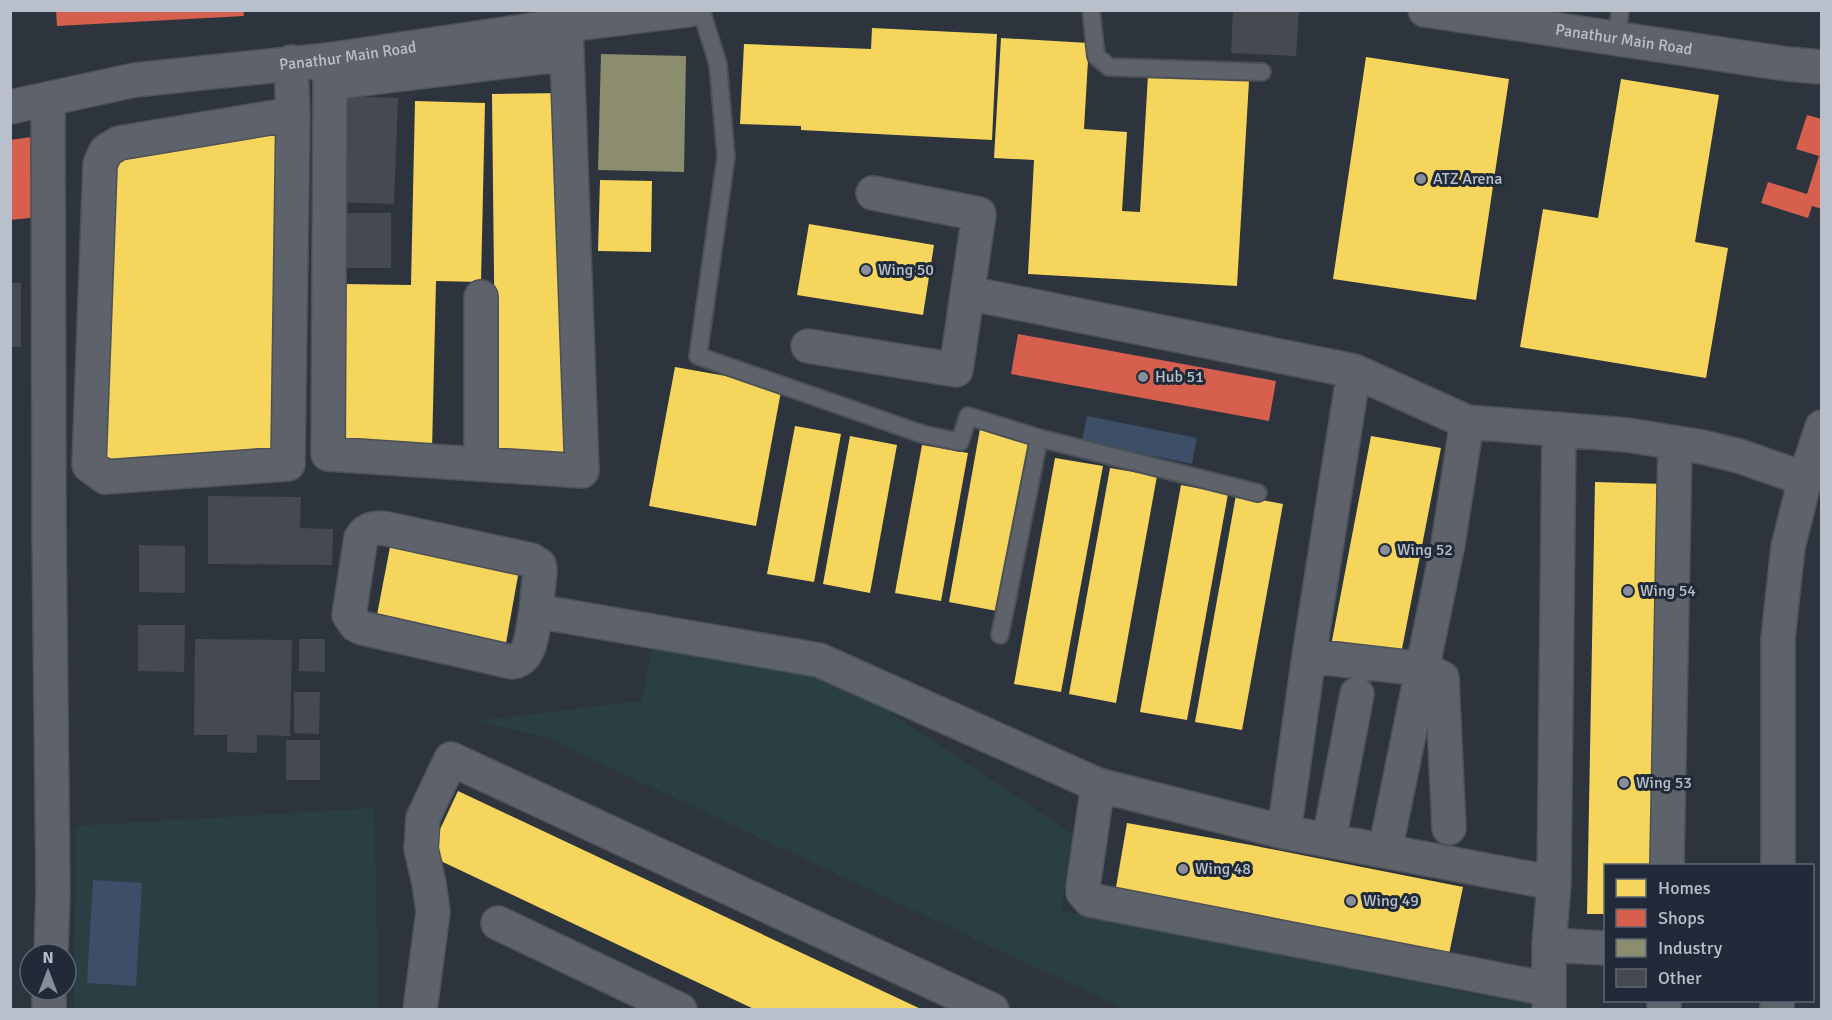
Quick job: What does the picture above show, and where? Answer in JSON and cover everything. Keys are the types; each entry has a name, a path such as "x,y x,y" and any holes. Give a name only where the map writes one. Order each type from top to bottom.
{"street":[{"name":"Panathur Main Road","path":"10,107 135,80 291,63 328,72 566,40 687,10"},
{"name":"Panathur Main Road","path":"1425,10 1618,25 1787,64 1821,67"},
{"path":"328,72 328,454 582,471 566,40"},
{"path":"291,63 293,114 288,464 105,477 89,465 100,164 106,151 118,143 293,114"},
{"path":"48,99 53,891 51,942"},
{"path":"808,346 956,370 979,214 873,193"},
{"path":"968,293 1354,371 1467,422 1627,435 1675,443 1739,456 1805,479"},
{"path":"481,297 481,464"},
{"path":"1284,831 1354,371"},
{"path":"1385,851 1448,544 1467,422"},
{"path":"1098,785 1083,887 1083,892 1090,900 1548,999 1554,883 1559,429"},
{"path":"1778,864 1778,639 1788,547 1805,479 1821,432"},
{"path":"1667,864 1675,443"},
{"path":"383,528 536,561 540,570 536,610 525,657 512,662 362,628 356,625 349,615 361,538 366,530 383,528"},
{"path":"536,610 819,660 1098,785 1284,831 1554,883"},
{"path":"1310,656 1422,669 1443,678 1449,828"},
{"path":"1329,840 1357,694"},
{"path":"420,1010 433,912 421,849 423,818 451,759 992,1010"},
{"path":"498,922 680,1010"},
{"path":"1549,945 1604,948"}],"lane":[{"path":"701,10 718,64 726,157 698,356 922,434 960,442 968,416 1039,438 1258,492"},
{"path":"1091,10 1096,56 1109,67 1262,72"},
{"path":"1000,635 1039,438"}],"green space":[{"path":"655,639 822,667 1072,834 1061,911 1469,993 1526,1002 1532,1009 1124,1009 545,737 475,721 641,701"},
{"path":"374,808 379,1009 74,1010 74,1002 78,1002 78,942 75,942 76,826"}],"water":[{"path":"1087,416 1197,438 1192,464 1082,441"},
{"path":"93,880 142,883 136,986 87,983"}],"building: Homes":[{"path":"872,28 997,34 992,140 801,130 801,126 740,124 744,44 871,49"},
{"path":"1001,38 1089,43 1084,129 1127,132 1122,211 1140,212 1148,75 1249,81 1237,286 1028,274 1034,160 994,158"},
{"name":"ATZ Arena","path":"1366,57 1509,79 1476,300 1333,279"},
{"path":"1621,79 1719,95 1695,242 1728,248 1706,378 1520,347 1543,209 1598,218"},
{"path":"562,93 565,456 496,456 492,94"},
{"path":"415,101 485,103 481,282 436,281 432,450 341,448 344,284 411,285"},
{"path":"284,127 278,462 96,462 111,160"},
{"path":"600,180 652,181 651,252 598,251"},
{"name":"Wing 50","path":"809,224 934,245 923,315 797,295"},
{"path":"675,367 782,386 756,526 649,506"},
{"path":"795,426 841,434 814,582 767,574"},
{"path":"980,429 1030,438 997,611 949,602"},
{"path":"850,436 897,445 870,593 823,584"},
{"name":"Wing 52","path":"1371,436 1441,448 1400,659 1330,651"},
{"path":"922,445 968,453 941,601 895,593"},
{"path":"1055,458 1103,466 1061,692 1014,684"},
{"path":"1110,468 1157,476 1116,703 1069,694"},
{"path":"1595,482 1664,484 1657,864 1604,864 1604,914 1587,914"},
{"path":"1181,485 1228,494 1187,720 1140,712"},
{"path":"1236,495 1283,504 1242,730 1195,722"},
{"path":"390,547 519,570 506,643 376,620"},
{"path":"458,791 923,1010 756,1010 428,855"},
{"name":"Wing 49","path":"1127,823 1463,887 1449,954 1115,893"}],"building: Shops":[{"path":"56,10 243,10 244,16 57,26"},
{"path":"1807,115 1822,119 1822,209 1812,206 1808,218 1761,203 1768,182 1807,194 1819,156 1796,149"},
{"path":"31,137 39,217 10,220 10,140"},
{"name":"Hub 51","path":"1018,334 1276,381 1269,421 1011,374"}],"building: Industry":[{"path":"601,54 686,56 684,172 598,170"}],"building: Other":[{"path":"1233,10 1299,10 1296,56 1231,53"},
{"path":"337,96 398,98 394,204 333,202"},
{"path":"332,213 391,213 391,268 332,268"},
{"path":"10,283 21,283 21,347 10,347"},
{"path":"208,496 301,497 300,528 333,529 332,565 208,564"},
{"path":"139,545 185,546 185,593 139,592"},
{"path":"138,625 185,625 184,672 138,671"},
{"path":"195,639 292,640 290,736 257,735 257,753 227,752 227,735 194,735"},
{"path":"299,639 325,639 325,672 299,671"},
{"path":"294,692 320,692 319,734 294,733"},
{"path":"286,740 320,740 320,780 286,780"}],"place":[{"name":"ATZ Arena","path":"1421,179"},
{"name":"Wing 50","path":"866,270"},
{"name":"Hub 51","path":"1143,377"},
{"name":"Wing 52","path":"1385,550"},
{"name":"Wing 54","path":"1628,591"},
{"name":"Wing 53","path":"1624,783"},
{"name":"Wing 48","path":"1183,869"},
{"name":"Wing 49","path":"1351,901"}]}
